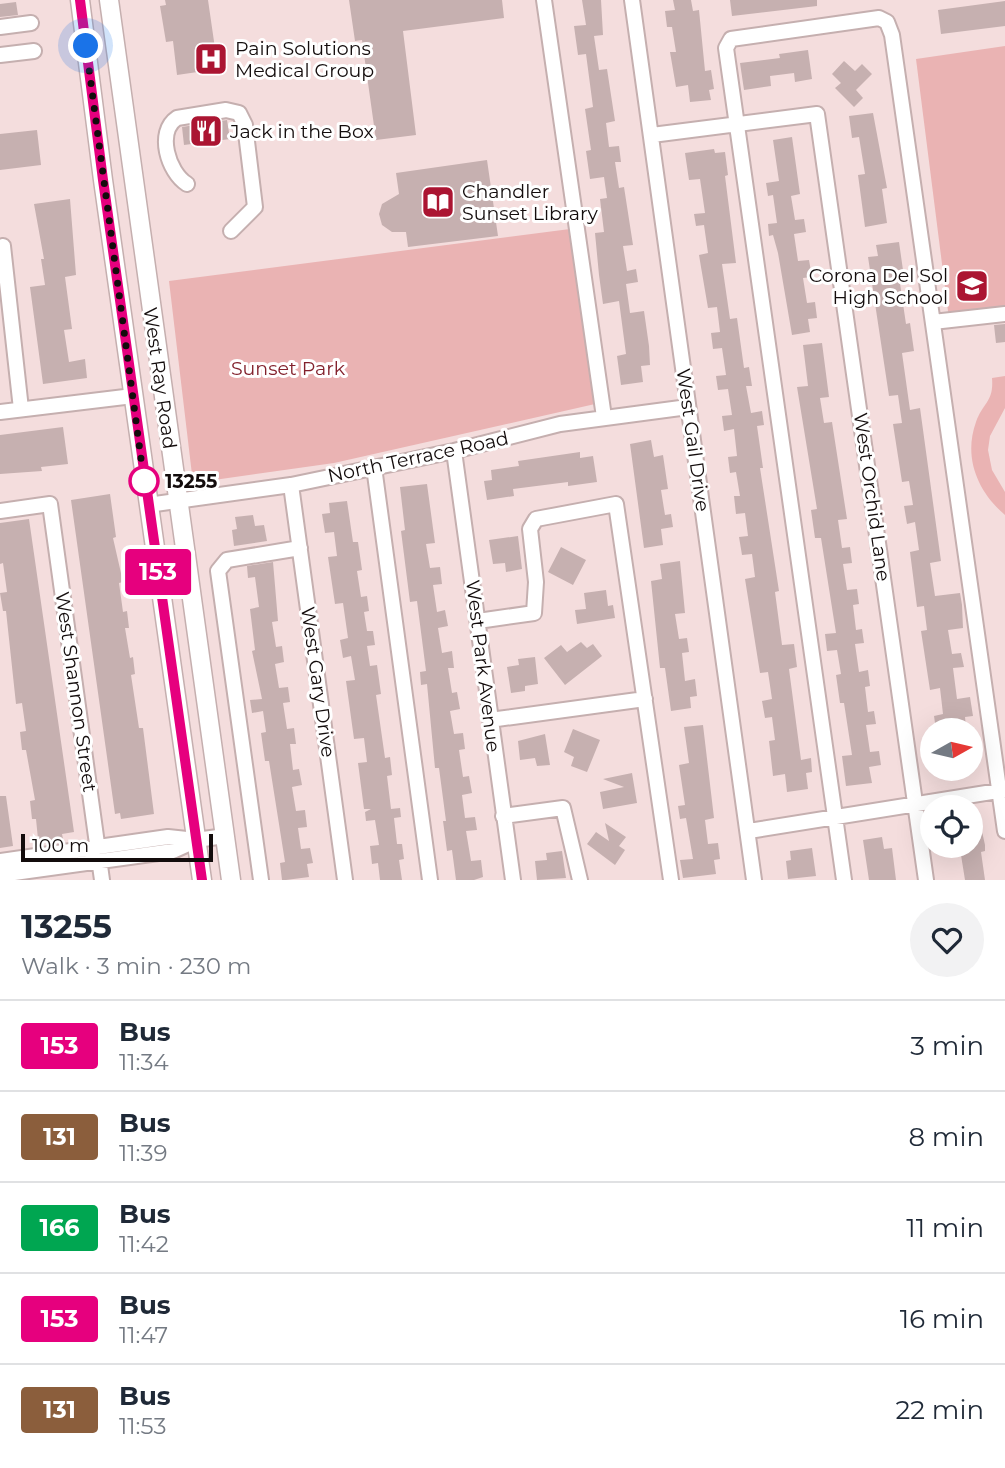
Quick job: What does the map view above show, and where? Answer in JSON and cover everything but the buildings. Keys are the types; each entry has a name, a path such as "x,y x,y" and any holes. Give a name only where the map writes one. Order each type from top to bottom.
{"main road":[{"name":"West Ray Road","path":"80,0 202,880"},
{"name":"West Ray Road","path":"109,0 231,880"},
{"path":"93,101 121,99"}],"street":[{"path":"544,0 604,418"},
{"name":"West Gail Drive","path":"632,0 754,880"},
{"path":"844,880 736,124 726,48 732,38 879,18 887,22 892,34 1002,790 1005,831"},
{"path":"0,27 31,23"},
{"path":"0,55 34,51"},
{"path":"187,184 177,177 172,168 166,129 177,118 226,110 239,113 245,125 255,207 231,231"},
{"name":"West Orchid Lane","path":"736,124 817,114 926,880"},
{"path":"652,135 736,124"},
{"path":"3,246 21,409"},
{"path":"933,322 1005,314"},
{"path":"0,412 133,396"},
{"name":"North Terrace Road","path":"148,505 291,485 454,451 560,424 688,407"},
{"name":"West Park Avenue","path":"454,451 513,880"},
{"path":"374,467 430,880"},
{"name":"West Gary Drive","path":"291,485 345,880"},
{"name":"West Shannon Street","path":"0,511 50,504 102,880"},
{"path":"478,621 534,613 536,582 530,529 536,519 616,504 671,880"},
{"path":"261,880 218,571 227,561 300,548"},
{"path":"490,720 645,699"},
{"path":"749,831 1002,790"},
{"path":"503,816 563,808 580,880"},
{"path":"0,861 173,850 196,840 225,836"},
{"path":"0,876 98,854"}],"green space":[{"path":"1005,46 1005,311 949,319 916,59"},
{"name":"Sunset Park","path":"570,229 595,404 334,463 193,483 169,281"},
{"path":"1005,376 1005,408 990,436 988,450 992,470 1005,492 1005,515 987,496 981,485 972,461 971,448 976,422 990,397 992,378"}],"bus line":[{"name":"153","path":"80,0 202,880"}],"place":[{"name":"Pain Solutions Medical Group","path":"211,59"},
{"name":"Jack in the Box","path":"206,131"},
{"name":"Chandler Sunset Library","path":"438,202"},
{"name":"Corona Del Sol High School","path":"972,286"},
{"name":"13255","path":"144,481"}],"route":[{"path":"86,46 144,481"}]}
